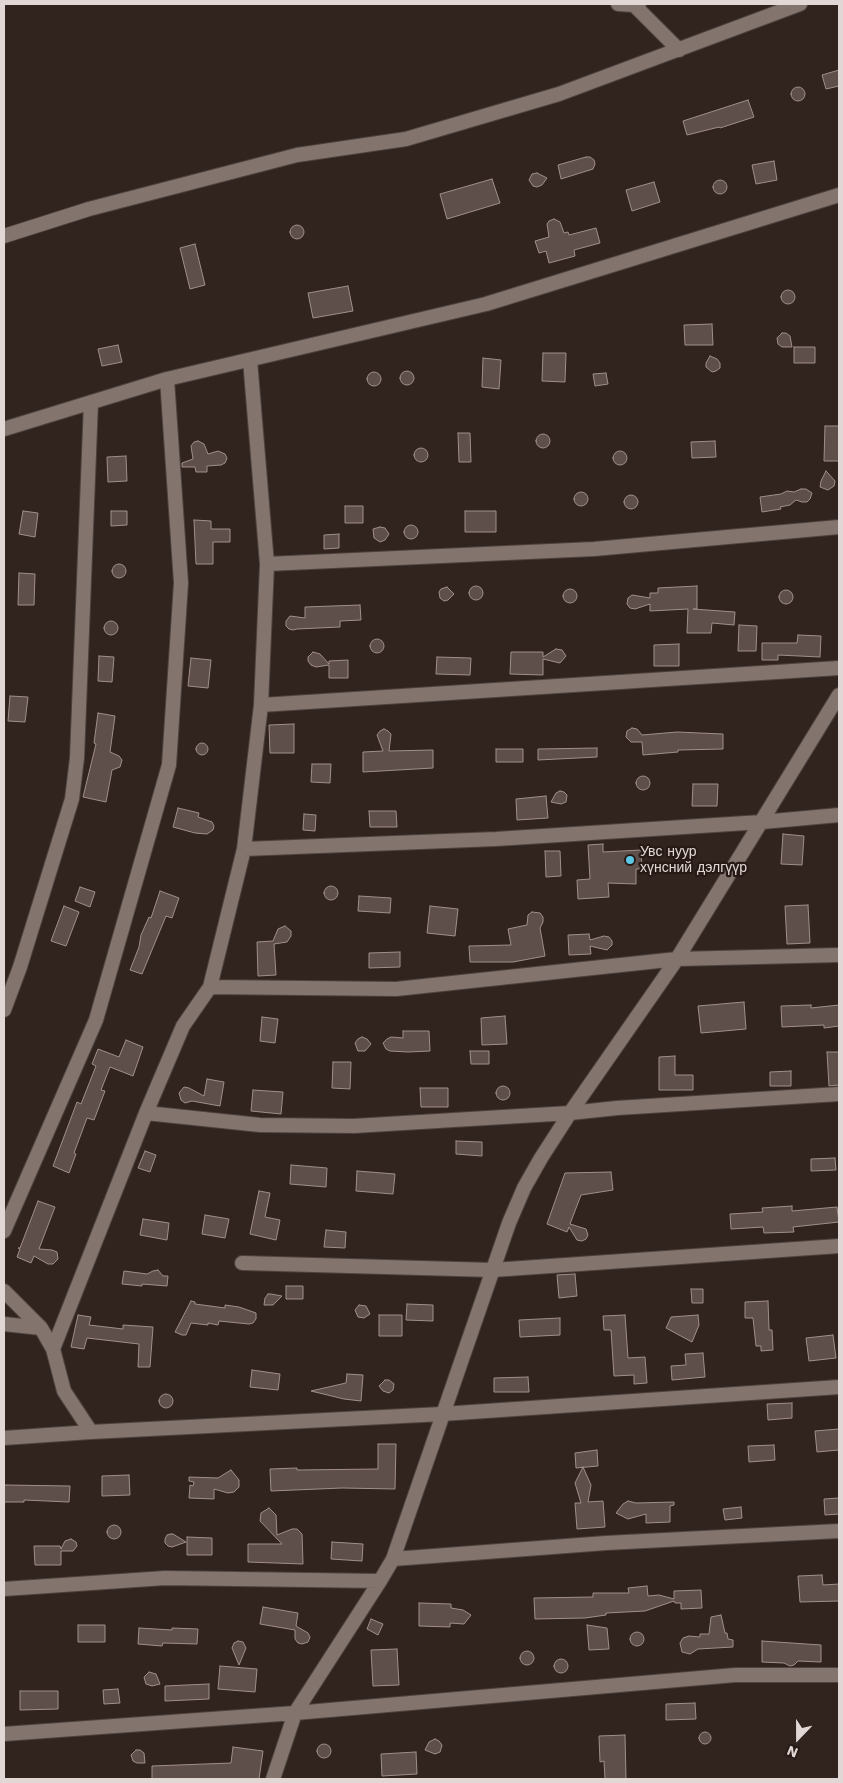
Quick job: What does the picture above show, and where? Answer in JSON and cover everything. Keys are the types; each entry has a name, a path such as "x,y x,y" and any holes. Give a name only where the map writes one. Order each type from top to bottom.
{"street":[{"path":"618,4 635,4 679,50"},
{"path":"4,236 89,209 297,155 406,139 559,94 800,4"},
{"path":"4,429 167,379 486,304 839,195"},
{"path":"53,1349 146,1113 183,1026 210,987 244,849 261,705 267,564 250,360"},
{"path":"4,1231 96,1020 169,765 181,583 167,379"},
{"path":"4,1010 20,967 72,799 77,758 91,402"},
{"path":"267,564 594,549 839,526"},
{"path":"261,705 839,668"},
{"path":"273,1779 294,1713 393,1558 509,1223 524,1188 570,1113 676,959 839,694"},
{"path":"244,849 496,839 762,822 839,815"},
{"path":"210,987 396,988 676,959 839,955"},
{"path":"146,1113 260,1126 354,1126 839,1094"},
{"path":"242,1263 493,1270 839,1246"},
{"path":"4,1291 41,1328 53,1349 64,1391 91,1432"},
{"path":"4,1324 41,1328"},
{"path":"4,1438 442,1414 839,1387"},
{"path":"393,1558 606,1543 839,1531"},
{"path":"4,1588 165,1578 380,1581"},
{"path":"4,1734 294,1713 736,1675 839,1675"}],"building":[{"path":"839,70 839,86 826,89 822,75"},
{"path":"795,87 801,87 805,94 801,101 795,101 791,97 791,91"},
{"path":"748,100 754,117 720,128 687,135 683,121"},
{"path":"586,157 594,160 593,169 561,179 558,165"},
{"path":"774,161 777,180 756,184 752,165"},
{"path":"537,173 547,178 542,185 537,187 533,186 529,180 532,174"},
{"path":"492,179 500,203 447,219 440,194"},
{"path":"720,180 725,182 727,187 725,192 720,194 715,192 713,187 715,182"},
{"path":"654,182 660,202 632,211 626,190"},
{"path":"554,219 560,222 564,233 568,232 569,235 596,228 600,243 574,250 575,256 549,263 546,251 539,253 535,241 549,237 547,224"},
{"path":"294,225 300,225 304,232 300,239 294,239 290,235 290,229"},
{"path":"195,244 205,285 190,289 180,248"},
{"path":"348,286 353,311 313,318 308,293"},
{"path":"788,290 793,292 795,297 793,302 788,304 783,302 781,297 783,292"},
{"path":"712,324 713,345 685,345 684,325"},
{"path":"782,333 790,336 792,347 782,347 778,344 777,338"},
{"path":"118,345 122,362 102,366 98,349"},
{"path":"794,347 815,347 815,363 794,363"},
{"path":"543,353 566,353 565,382 542,381"},
{"path":"710,356 717,359 720,363 720,368 716,371 712,372 706,367"},
{"path":"483,358 501,360 499,389 482,387"},
{"path":"404,371 410,371 414,378 410,385 404,385 400,381 400,375"},
{"path":"371,372 377,372 381,379 377,386 371,386 367,382 367,376"},
{"path":"606,373 608,384 595,386 593,374"},
{"path":"825,426 839,426 839,461 824,461"},
{"path":"458,433 470,433 471,462 459,462"},
{"path":"540,434 546,434 550,441 546,448 540,448 536,444 536,438"},
{"path":"198,441 204,444 208,454 218,451 225,454 227,458 225,463 207,466 207,472 196,472 195,467 182,467 182,463 193,459 191,446 194,442"},
{"path":"715,441 716,457 692,458 691,442"},
{"path":"421,448 426,450 428,455 426,460 421,462 416,460 414,455 416,450"},
{"path":"617,451 623,451 627,458 623,465 617,465 613,461 613,455"},
{"path":"126,456 127,481 108,482 107,457"},
{"path":"826,471 835,481 834,486 828,490 820,487"},
{"path":"806,489 812,493 807,502 796,500 790,505 780,507 781,509 762,512 760,497 781,494 787,491 794,492"},
{"path":"578,492 584,492 588,499 584,506 578,506 574,502 574,496"},
{"path":"631,495 636,497 638,502 636,507 631,509 626,507 624,502 626,497"},
{"path":"345,506 363,506 363,523 345,523"},
{"path":"23,511 38,513 35,537 19,534"},
{"path":"111,511 127,511 127,525 111,526"},
{"path":"465,511 496,511 496,532 465,532"},
{"path":"194,520 211,521 211,529 230,529 230,542 213,542 213,564 196,564"},
{"path":"411,525 416,527 418,532 416,537 411,539 406,537 404,532 406,527"},
{"path":"385,528 389,534 385,540 380,542 374,538 373,529"},
{"path":"339,534 339,548 324,549 324,535"},
{"path":"119,564 124,566 126,571 124,576 119,578 114,576 112,571 114,566"},
{"path":"19,573 35,574 34,605 18,605"},
{"path":"473,586 479,586 483,593 479,600 473,600 469,596 469,590"},
{"path":"697,586 697,609 693,609 735,612 734,625 712,623 711,633 687,633 688,609 650,611 650,604 635,609 630,608 627,604 628,598 632,595 650,598 650,593 658,593 658,588"},
{"path":"447,587 454,594 444,601 440,598 439,592"},
{"path":"567,589 573,589 577,596 573,603 567,603 563,599 563,593"},
{"path":"783,590 789,590 793,597 789,604 783,604 779,600 779,594"},
{"path":"360,605 361,620 340,621 340,627 293,630 286,626 286,621 290,616 305,618 305,607"},
{"path":"111,621 116,623 118,628 116,633 111,635 106,633 104,628 106,623"},
{"path":"739,625 757,626 756,651 738,651"},
{"path":"798,635 821,636 820,657 778,655 778,660 762,660 762,643 797,643"},
{"path":"377,639 382,641 384,646 382,651 377,653 372,651 370,646 372,641"},
{"path":"679,644 679,666 654,666 654,645"},
{"path":"556,649 562,650 566,656 560,663 543,659 543,675 510,674 511,652 543,652 543,657"},
{"path":"313,652 320,654 329,664 329,661 348,660 348,678 329,678 329,665 316,667 311,665 308,657"},
{"path":"99,656 114,657 112,682 98,681"},
{"path":"437,657 471,658 470,675 436,674"},
{"path":"191,658 211,660 208,688 188,686"},
{"path":"10,696 28,697 25,722 8,721"},
{"path":"98,713 115,716 110,752 119,756 122,760 120,767 112,770 106,802 83,797 96,744 94,743"},
{"path":"294,724 294,753 270,753 269,725"},
{"path":"632,728 637,729 642,735 677,732 723,734 723,749 678,750 678,752 643,755 642,742 631,742 626,737 627,731"},
{"path":"384,729 391,734 389,751 433,750 433,768 363,772 363,752 383,751 377,735"},
{"path":"204,743 207,744 207,754 200,755 197,754 196,747 197,744"},
{"path":"597,748 597,757 538,760 538,749"},
{"path":"496,749 523,749 523,762 496,762"},
{"path":"312,764 331,764 330,783 311,782"},
{"path":"643,776 648,778 650,783 648,788 643,790 638,788 636,783 638,778"},
{"path":"693,784 718,784 717,806 692,806"},
{"path":"560,791 567,795 566,802 561,804 551,802 556,793"},
{"path":"546,796 548,818 517,820 516,799"},
{"path":"178,808 199,813 198,817 212,822 213,830 207,834 173,827"},
{"path":"369,811 396,811 397,827 370,827"},
{"path":"304,814 316,815 315,831 303,830"},
{"path":"783,834 804,836 802,865 781,864"},
{"path":"603,844 603,852 641,850 642,869 636,869 636,884 608,883 609,897 578,899 577,880 590,879 588,845"},
{"path":"545,851 560,851 561,876 546,877"},
{"path":"328,886 334,886 338,893 334,900 328,900 324,896 324,890"},
{"path":"80,887 95,892 90,907 75,901"},
{"path":"160,891 179,898 172,918 166,916 142,974 130,970 139,947 141,935 149,917 151,918"},
{"path":"359,896 391,898 390,913 358,911"},
{"path":"808,905 810,943 787,944 785,906"},
{"path":"64,906 79,912 66,946 51,941"},
{"path":"430,906 458,909 455,936 427,933"},
{"path":"532,912 540,913 543,917 540,928 545,956 513,962 470,962 469,946 511,945 508,929 527,925 528,915"},
{"path":"285,926 291,931 291,936 287,942 274,944 276,975 258,976 257,942 273,941 278,929"},
{"path":"589,934 590,940 604,936 609,937 612,945 607,950 590,946 591,954 569,955 568,935"},
{"path":"400,952 400,967 369,968 369,953"},
{"path":"744,1002 746,1029 701,1033 698,1006"},
{"path":"811,1005 811,1008 839,1005 839,1026 824,1028 824,1025 782,1027 781,1006"},
{"path":"505,1016 507,1044 482,1045 481,1018"},
{"path":"262,1017 278,1019 275,1043 260,1041"},
{"path":"403,1031 429,1031 430,1051 408,1052 386,1049 383,1043 391,1037 403,1038"},
{"path":"362,1037 371,1044 365,1051 358,1051 355,1043"},
{"path":"126,1040 143,1047 133,1076 110,1067 101,1090 105,1091 94,1120 87,1118 69,1173 53,1166 77,1102 81,1104 96,1066 92,1064 98,1049 119,1057"},
{"path":"470,1051 489,1051 489,1064 471,1064"},
{"path":"827,1052 839,1052 839,1085 829,1086"},
{"path":"675,1056 675,1075 693,1075 693,1090 659,1090 659,1057"},
{"path":"333,1062 351,1062 350,1089 332,1088"},
{"path":"791,1071 791,1086 770,1086 770,1072"},
{"path":"207,1079 224,1082 220,1106 192,1101 185,1103 181,1100 179,1093 184,1087 204,1096"},
{"path":"500,1086 506,1086 510,1093 506,1100 500,1100 496,1096 496,1090"},
{"path":"420,1088 448,1088 448,1107 421,1107"},
{"path":"253,1090 283,1092 281,1114 251,1111"},
{"path":"456,1141 482,1142 482,1156 456,1154"},
{"path":"145,1151 156,1155 150,1172 138,1168"},
{"path":"835,1158 836,1170 811,1171 811,1159"},
{"path":"291,1165 327,1168 326,1187 290,1184"},
{"path":"357,1171 395,1174 393,1194 356,1191"},
{"path":"611,1172 613,1190 581,1195 570,1224 586,1229 588,1235 586,1239 582,1241 577,1240 569,1227 567,1232 547,1224 565,1173"},
{"path":"259,1191 270,1193 265,1217 280,1220 276,1240 250,1234"},
{"path":"38,1201 55,1207 39,1249 57,1252 58,1259 53,1264 48,1264 34,1256 31,1263 17,1257 20,1249 18,1248 20,1248"},
{"path":"792,1206 792,1211 837,1207 839,1222 793,1227 794,1232 764,1233 763,1227 731,1229 730,1214 763,1212 762,1208"},
{"path":"205,1215 229,1219 225,1238 202,1234"},
{"path":"143,1219 169,1223 167,1240 140,1235"},
{"path":"326,1230 346,1232 345,1248 324,1247"},
{"path":"158,1270 163,1276 168,1276 167,1286 122,1284 124,1271 147,1274"},
{"path":"575,1274 577,1296 559,1298 557,1275"},
{"path":"286,1286 303,1286 303,1299 286,1299"},
{"path":"691,1289 703,1289 703,1303 692,1303"},
{"path":"268,1294 282,1296 273,1305 264,1305"},
{"path":"191,1301 195,1302 195,1304 225,1308 225,1305 239,1307 256,1313 256,1319 253,1323 249,1324 219,1321 218,1325 191,1323 186,1335 182,1335 175,1332"},
{"path":"768,1301 769,1330 772,1330 773,1350 761,1351 761,1346 756,1346 753,1318 745,1318 745,1302"},
{"path":"407,1304 433,1305 433,1321 406,1320"},
{"path":"359,1305 366,1306 370,1314 364,1318 358,1317 355,1310"},
{"path":"78,1315 91,1317 89,1325 123,1329 123,1325 153,1327 150,1367 138,1367 139,1344 87,1338 84,1349 71,1347"},
{"path":"379,1315 402,1315 402,1336 379,1336"},
{"path":"625,1315 628,1358 645,1357 647,1383 634,1384 634,1375 614,1376 611,1330 604,1330 603,1316"},
{"path":"698,1315 699,1325 692,1342 666,1328 671,1317"},
{"path":"560,1318 560,1335 520,1337 519,1320"},
{"path":"833,1335 836,1358 809,1361 806,1338"},
{"path":"703,1353 705,1377 672,1380 671,1366 686,1365 685,1354"},
{"path":"252,1370 280,1374 278,1390 250,1387"},
{"path":"347,1374 363,1375 361,1401 311,1391 346,1383"},
{"path":"528,1377 529,1392 494,1392 494,1378"},
{"path":"385,1380 389,1380 394,1384 393,1390 389,1393 383,1391 379,1386"},
{"path":"166,1394 171,1396 173,1401 171,1406 166,1408 161,1406 159,1401 161,1396"},
{"path":"792,1403 792,1418 768,1420 767,1404"},
{"path":"839,1429 839,1450 817,1452 815,1431"},
{"path":"378,1444 396,1444 395,1489 342,1488 271,1491 270,1469 378,1469"},
{"path":"774,1445 775,1460 749,1462 748,1446"},
{"path":"597,1450 598,1466 576,1468 575,1453"},
{"path":"583,1467 591,1485 588,1502 603,1501 605,1527 577,1529 575,1503 581,1503 575,1483"},
{"path":"231,1470 239,1480 239,1487 234,1492 228,1493 214,1489 214,1499 189,1498 190,1485 193,1486 194,1482 189,1481 189,1477 218,1478"},
{"path":"129,1475 130,1495 102,1496 102,1476"},
{"path":"4,1485 70,1486 69,1502 24,1500 24,1502 4,1502"},
{"path":"839,1498 839,1514 825,1515 824,1499"},
{"path":"628,1501 636,1503 674,1502 674,1505 670,1506 670,1522 646,1523 646,1514 628,1519 616,1513"},
{"path":"741,1507 742,1518 725,1520 723,1509"},
{"path":"269,1508 276,1515 277,1535 292,1529 297,1529 302,1534 303,1564 248,1562 248,1544 282,1544 260,1521 261,1513"},
{"path":"114,1525 119,1527 121,1532 119,1537 114,1539 109,1537 107,1532 109,1527"},
{"path":"173,1534 186,1542 172,1547 168,1546 165,1543 165,1539 167,1535"},
{"path":"187,1537 212,1538 212,1555 187,1555"},
{"path":"71,1539 76,1542 77,1546 73,1551 61,1551 61,1565 35,1565 34,1546 60,1546 61,1549 65,1541"},
{"path":"332,1542 363,1544 362,1561 331,1559"},
{"path":"822,1575 823,1585 839,1584 839,1601 800,1602 798,1576"},
{"path":"647,1586 648,1596 659,1595 674,1599 674,1591 701,1590 702,1608 681,1609 681,1603 675,1603 674,1601 645,1611 606,1613 606,1615 585,1618 535,1619 534,1598 593,1597 593,1593 629,1593 628,1588"},
{"path":"419,1603 451,1604 451,1608 463,1610 471,1615 464,1624 450,1623 450,1627 419,1626"},
{"path":"263,1607 298,1613 296,1626 308,1633 310,1637 308,1642 298,1643 295,1639 295,1630 260,1624"},
{"path":"721,1615 725,1633 727,1633 728,1639 733,1640 733,1647 698,1649 690,1654 682,1652 680,1643 683,1638 689,1636 700,1637 700,1634 709,1634 711,1617"},
{"path":"371,1619 383,1624 378,1635 367,1629"},
{"path":"78,1625 105,1625 105,1642 78,1642"},
{"path":"587,1625 607,1628 609,1649 589,1650"},
{"path":"139,1628 198,1629 197,1644 163,1643 162,1646 138,1644"},
{"path":"637,1632 642,1634 644,1639 642,1644 637,1646 632,1644 630,1639 632,1634"},
{"path":"238,1641 243,1642 246,1648 239,1665 232,1648 234,1643"},
{"path":"762,1641 821,1645 821,1662 798,1661 790,1666 784,1663 762,1662"},
{"path":"397,1649 399,1685 373,1686 371,1650"},
{"path":"527,1651 532,1653 534,1658 532,1663 527,1665 522,1663 520,1658 522,1653"},
{"path":"561,1659 566,1661 568,1666 566,1671 561,1673 556,1671 554,1666 556,1661"},
{"path":"220,1666 257,1669 255,1692 218,1689"},
{"path":"149,1672 156,1674 160,1684 152,1686 146,1684 144,1677"},
{"path":"209,1684 209,1699 165,1701 165,1686"},
{"path":"118,1689 120,1703 104,1704 103,1690"},
{"path":"20,1691 58,1691 58,1709 20,1710"},
{"path":"695,1703 696,1719 666,1720 666,1704"},
{"path":"707,1732 710,1733 710,1743 703,1744 700,1743 699,1736 700,1733"},
{"path":"625,1735 626,1779 605,1779 604,1761 600,1762 599,1736"},
{"path":"435,1739 442,1745 440,1752 435,1754 425,1750 429,1742"},
{"path":"324,1744 329,1746 331,1751 329,1756 324,1758 319,1756 317,1751 319,1746"},
{"path":"233,1747 263,1751 259,1779 152,1779 152,1766 231,1763"},
{"path":"136,1750 144,1753 145,1763 133,1761 131,1755"},
{"path":"416,1752 417,1774 382,1776 381,1754"}],"place":[{"name":"Увс нуур хүнсний дэлгүүр","path":"630,860"}]}
